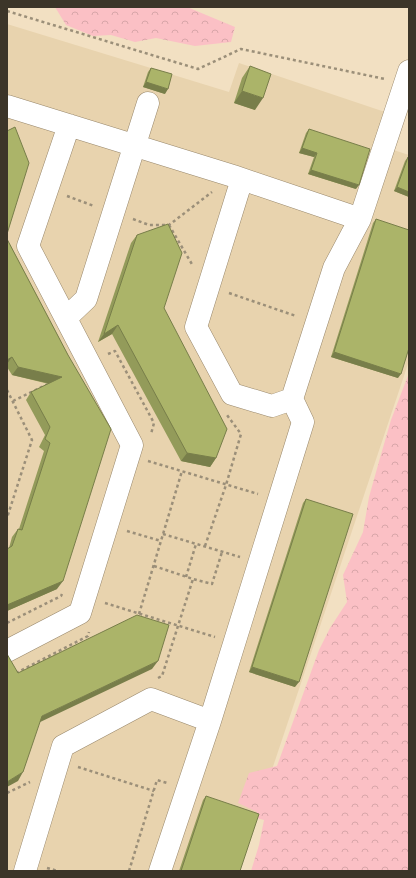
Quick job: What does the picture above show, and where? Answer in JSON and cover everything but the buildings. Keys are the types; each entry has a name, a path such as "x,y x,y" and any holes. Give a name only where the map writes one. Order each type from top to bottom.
{"lane":[{"path":"160,871 235,643 303,422 292,399 334,268 360,219 407,77"},
{"path":"66,318 86,299 148,103"},
{"path":"7,106 238,178 360,219"},
{"path":"7,652 80,613 132,445 28,246 69,125"},
{"path":"238,178 196,327 232,394 272,406 292,399"},
{"path":"25,871 64,746 151,699 210,721"}],"path":[{"path":"7,11 198,69 241,49 407,77"},
{"path":"169,225 238,178"},
{"path":"134,220 136,213"},
{"path":"208,286 316,322"},
{"path":"7,390 32,440 7,518"},
{"path":"205,546 226,485 241,434 223,410"},
{"path":"129,455 264,496"},
{"path":"139,614 182,471"},
{"path":"108,525 161,541"},
{"path":"163,534 245,558"},
{"path":"186,576 196,544"},
{"path":"154,566 212,584 222,552"},
{"path":"7,623 61,596 64,589"},
{"path":"85,597 235,643"},
{"path":"74,766 154,791"},
{"path":"7,793 30,781"}],"shaded area":[{"path":"7,24 229,92 239,63 385,112 375,144 409,155 409,361 238,871 7,871"}],"green space":[{"path":"55,7 187,7 235,27 231,42 195,46 156,38 135,42 111,35 93,36 66,25"},
{"path":"409,373 409,871 251,871 259,845 264,820 256,818 257,812 238,803 249,773 277,766 319,650 330,628 347,602 343,575 363,532 369,497 380,458 391,420"}]}
